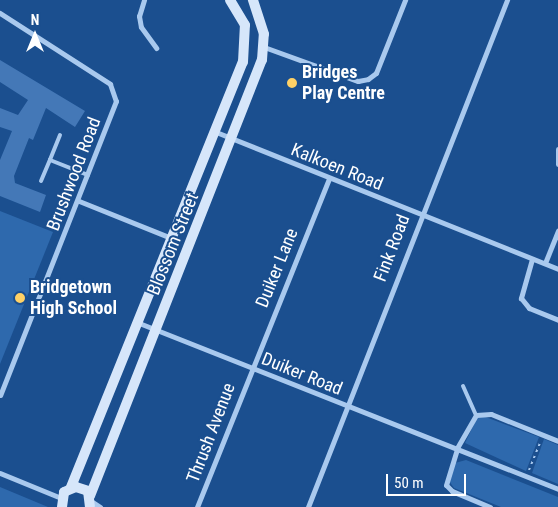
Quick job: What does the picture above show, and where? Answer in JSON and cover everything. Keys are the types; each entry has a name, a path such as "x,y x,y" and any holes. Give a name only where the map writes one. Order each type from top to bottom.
{"street":[{"path":"144,0 139,16 141,27 156,48"},
{"name":"Blossom Street","path":"62,502 139,324 237,78 247,35 230,0"},
{"name":"Blossom Street","path":"93,503 156,330 233,140 254,83 264,47 262,21 252,0"},
{"path":"264,47 358,80 368,80 376,73 405,0"},
{"name":"Fink Road","path":"308,507 345,406 507,0"},
{"name":"Brushwood Road","path":"0,13 116,92 89,175 0,395"},
{"path":"237,78 254,83"},
{"name":"Kalkoen Road","path":"216,132 558,269"},
{"path":"558,149 558,164"},
{"name":"Duiker Lane","path":"251,369 329,178"},
{"path":"79,201 172,239"},
{"path":"545,263 558,230"},
{"path":"532,259 521,298 529,308 558,320"},
{"name":"Duiker Road","path":"139,324 558,489"},
{"name":"Thrush Avenue","path":"197,507 251,369"},
{"path":"490,507 452,492 446,485 457,448 476,415 491,414 558,441"},
{"path":"0,473 62,502"},
{"path":"70,487 83,488 93,503"}],"lane":[{"path":"41,181 60,135"},
{"path":"50,160 89,175"},
{"path":"463,386 476,415"}],"path":[{"path":"528,473 541,439"}],"shaded area":[{"path":"0,211 53,232 0,364"},
{"path":"483,416 539,437 526,471 465,443 477,418"},
{"path":"544,439 558,445 558,484 532,473"},
{"path":"466,460 558,497 558,507 501,507 454,488 449,481 455,463"},
{"path":"0,487 48,507 0,507"}],"building":[{"path":"0,60 85,111 75,127 46,108 33,140 29,138 14,176 15,183 46,195 40,212 0,196 0,160 12,131 0,127 0,108 18,115 28,100 0,82"}],"place":[{"name":"Bridges Play Centre","path":"292,83"},
{"name":"Bridgetown High School","path":"20,298"}]}
